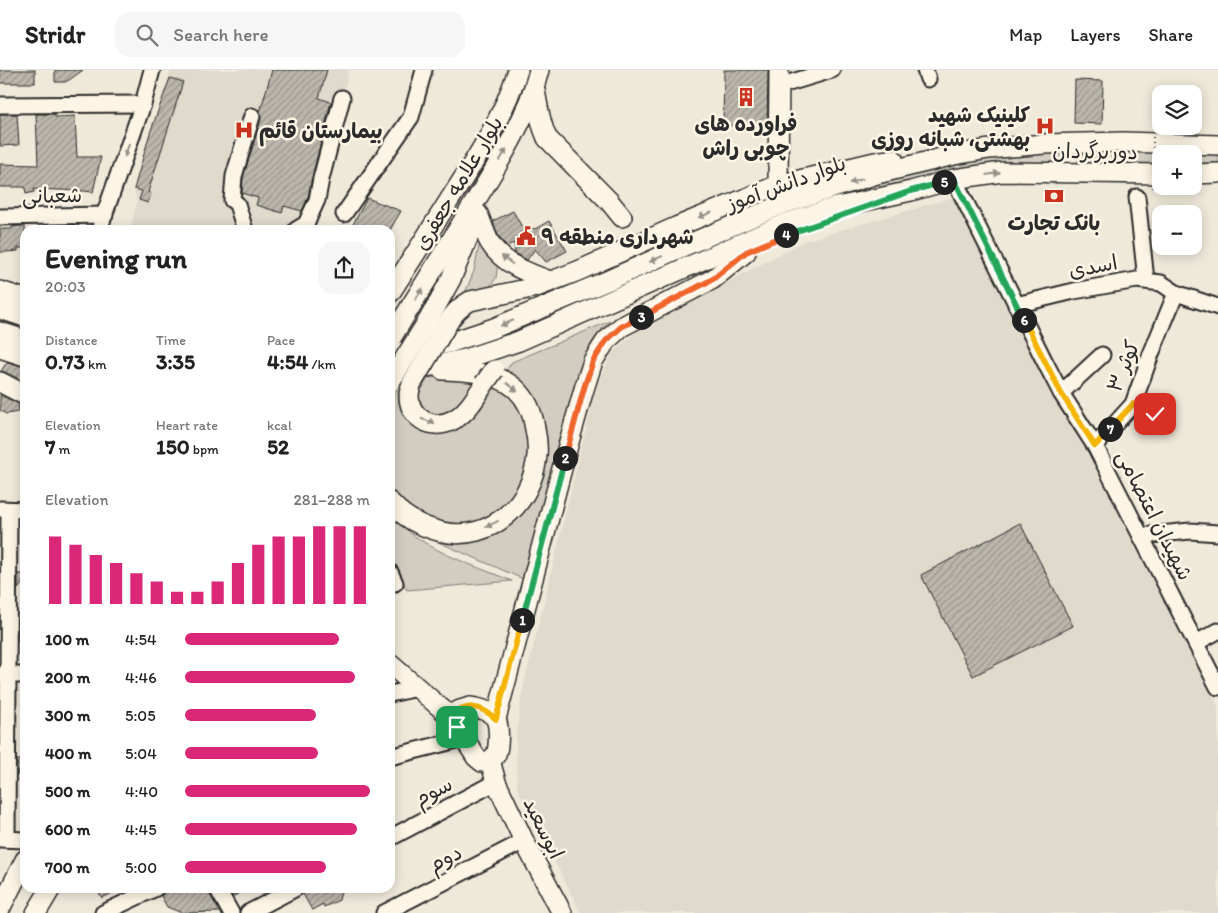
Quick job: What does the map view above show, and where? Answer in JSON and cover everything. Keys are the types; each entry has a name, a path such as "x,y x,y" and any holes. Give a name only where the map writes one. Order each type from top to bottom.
{"main road":[{"name":"بلوار علامه جعفری","path":"395,285 469,170 512,90 518,70"},
{"name":"بلوار علامه جعفری","path":"395,333 518,128 537,78"},
{"path":"537,78 539,114 547,138 609,201 622,217"},
{"path":"778,185 779,78"},
{"path":"1118,174 1108,169 1102,159 1106,151 1124,142"},
{"name":"بلوار دانش آموز","path":"395,353 450,343 494,328 783,204 877,174 990,149 1044,144 1124,142 1218,145"},
{"path":"1044,144 1067,150 1071,156 1071,161 1066,167 1050,173"},
{"path":"395,376 437,323 452,316 461,306 470,301 550,282 778,185 875,162 912,156 954,156"},
{"name":"دوربرگردان","path":"911,191 954,179 1002,172 1118,174 1152,180"},
{"path":"1202,174 1218,173"},
{"path":"488,180 478,214 451,279 437,323 409,390 412,410 415,415 426,422 441,424 452,421 463,414 500,362 510,356 785,235 911,191"},
{"name":"بلوار دانش آموز","path":"395,375 413,377 519,341 789,222 833,208 911,191"},
{"path":"478,214 490,243 504,259 550,282"},
{"path":"395,668 450,716 476,757 482,762 490,760 496,754 499,734 496,719 569,442 593,361 606,341 621,327 713,279 746,252"},
{"path":"0,291 20,297"},
{"path":"0,309 20,315"},
{"path":"0,332 20,338"},
{"path":"0,348 20,354"},
{"path":"395,508 413,522 429,529 462,533 480,530 506,517 520,502 526,493 537,456 534,420 525,399 515,388 498,378 480,373 444,370 413,377"},
{"path":"0,382 20,392"},
{"path":"450,716 470,707 488,712 496,719"},
{"name":"ابوسعید","path":"490,760 496,782 524,841 562,913"},
{"path":"0,909 20,870"},
{"path":"36,913 48,893"}],"street":[{"path":"101,225 143,104 152,70"},
{"path":"344,214 411,117 424,70"},
{"path":"779,78 832,70"},
{"path":"304,225 317,200 342,98"},
{"path":"0,105 143,104"},
{"path":"243,225 237,204 232,200 234,176 252,116"},
{"name":"شهیدان اعتصامی","path":"954,179 1061,393 1095,446 1218,686"},
{"path":"1137,197 1146,280"},
{"name":"شعبانی","path":"0,217 105,216"},
{"name":"اسدی","path":"1016,305 1074,291 1146,280 1161,283 1176,293 1218,307"},
{"name":"کوثر ۳","path":"1095,446 1133,404 1176,293"},
{"path":"1061,393 1102,355"},
{"path":"1133,404 1155,414"},
{"path":"20,510 4,510 4,839 20,840"},
{"path":"1141,536 1190,531 1216,537"},
{"path":"1196,643 1218,631"},
{"path":"4,675 20,675"},
{"path":"395,693 418,688"},
{"path":"395,756 465,738"},
{"name":"سوم","path":"395,835 496,782"},
{"name":"دوم","path":"384,913 524,841"},
{"path":"103,913 145,893"},
{"path":"220,893 231,913"},
{"path":"248,913 286,893"}],"shaded area":[{"name":"بیمارستان قائم","path":"171,70 349,70 311,225 131,225 137,202 134,189"},
{"path":"1103,149 1099,158 1101,167 1078,165 1077,152"},
{"path":"1119,149 1152,149 1152,168 1114,165 1111,156"},
{"path":"1202,150 1218,150 1218,171 1202,170"},
{"path":"1063,153 1065,158 1061,163 960,171 905,182 786,214 554,320 452,354 452,348 552,314 681,254 788,208 901,174 996,154"},
{"path":"954,197 1218,706 1218,913 581,913 517,788 516,739 522,693 596,387 612,353 638,330 804,241"},
{"path":"480,241 498,262 496,278 487,291 462,300 474,271"},
{"path":"610,321 592,342 580,367 523,579 436,541 462,542 502,530 517,520 531,499 545,446 507,374 507,369 512,362"},
{"path":"442,377 477,381 457,406 444,413 435,415 422,407 418,396 428,378"},
{"path":"495,384 509,392 521,410 527,431 528,451 525,468 517,489 508,504 479,522 449,526 416,514 395,496 395,391 398,387 399,405 406,418 411,424 425,431 447,432 458,429 469,422"},
{"path":"395,518 401,525 430,546 512,581 407,590 395,567"}],"building":[{"path":"0,70 35,70 35,83 0,83"},
{"path":"55,70 83,70 65,82 55,82"},
{"path":"272,70 327,70 319,98 331,102 308,197 302,211 284,206 282,213 256,205 258,198 242,193 243,178 261,119 260,112"},
{"name":"فراورده های چوبی راش","path":"724,70 768,70 767,129 723,125"},
{"path":"170,78 183,82 148,192 151,194 148,203 139,200 142,191 134,189 150,133"},
{"path":"1075,80 1103,81 1102,124 1074,123"},
{"path":"0,114 17,114 19,145 0,146"},
{"path":"36,114 55,114 55,117 75,116 77,157 101,157 93,192 34,189 34,192 26,194 25,187 0,187 0,164 38,165"},
{"path":"367,198 401,211 393,225 353,225"},
{"name":"شهرداری منطقه ۹","path":"513,211 522,227 535,229 549,221 567,251 546,262 535,249 527,260 515,253 514,243 507,246 504,243 498,235 493,221"},
{"path":"20,226 20,248 18,248 18,251 0,252 0,229 11,229 12,227"},
{"path":"7,362 20,366 20,380 5,372 1,371"},
{"path":"0,395 19,404 18,412 6,414 0,410"},
{"path":"1020,523 1073,626 973,676 921,575"},
{"path":"18,574 20,574 20,586 18,589"},
{"path":"18,623 20,623 20,642 18,642"},
{"path":"17,760 20,760 20,775 17,775"},
{"path":"99,893 113,893 102,898"},
{"path":"164,893 209,893 220,912 182,913 167,907 161,896"},
{"path":"230,893 239,893 233,897"},
{"path":"341,893 339,900 324,907 323,904 312,910 303,894"}],"place":[{"name":"فراورده های چوبی راش","path":"746,97"},
{"name":"کلینیک شهید بهشتی، شبانه روزی","path":"1045,126"},
{"name":"بیمارستان قائم","path":"244,130"},
{"name":"بانک تجارت","path":"1054,196"},
{"name":"شهرداری منطقه ۹","path":"526,236"}],"route":[{"path":"457,727 450,716 470,707 488,712 496,719 569,442 593,361 606,341 621,327 713,279 746,252 785,235 911,191 954,179 1061,393 1095,446 1133,404 1155,414"}]}
